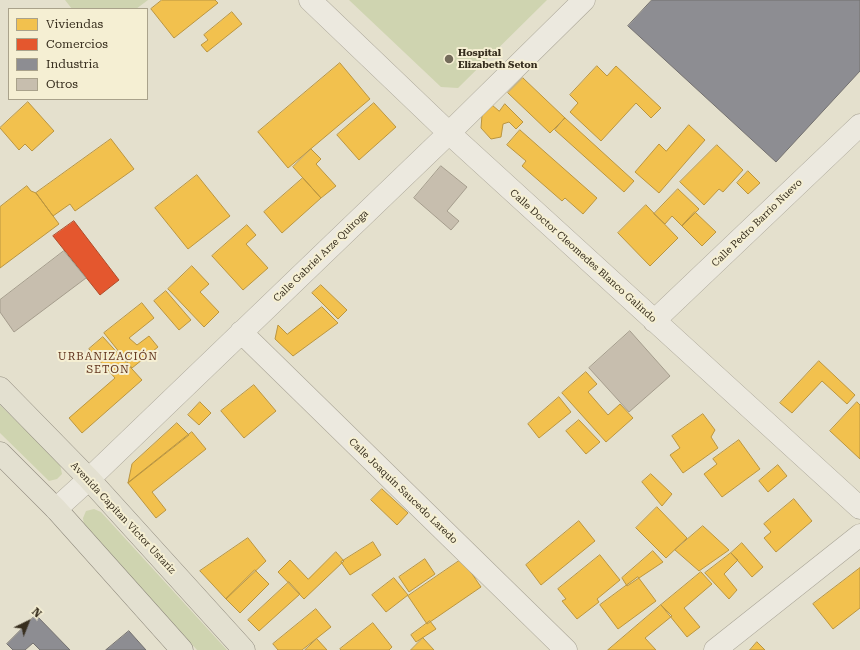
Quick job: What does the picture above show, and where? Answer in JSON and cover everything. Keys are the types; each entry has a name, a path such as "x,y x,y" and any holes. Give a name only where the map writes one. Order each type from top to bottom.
{"main road":[{"name":"Avenida Capitan Víctor Ustariz","path":"0,388 89,479 244,650"},
{"path":"0,453 56,509 182,650"}],"street":[{"name":"Calle Doctor Cleomedes Blanco Galindo","path":"310,0 449,133 860,508"},
{"name":"Calle Gabriel Arze Quiroga","path":"56,509 449,133 584,0"},
{"name":"Calle Pedro Barrio Nuevo","path":"654,320 860,125"},
{"name":"Calle Joaquín Saucedo Laredo","path":"241,332 566,650"},
{"path":"715,650 860,535"}],"green space":[{"path":"65,0 148,0 137,8 71,8"},
{"name":"Hospital Elizabeth Seton","path":"349,0 547,0 458,88 441,87"},
{"path":"0,405 60,464 62,474 57,479 49,481 0,433"},
{"path":"94,509 101,512 227,650 197,650 84,526 83,518 86,511"}],"building: Viviendas":[{"path":"162,0 215,0 218,3 174,38 151,9"},
{"path":"232,12 242,24 207,52 201,45 208,40 204,35"},
{"path":"340,63 370,99 288,168 258,132"},
{"path":"597,66 607,76 616,66 661,108 651,118 636,103 601,141 570,112 578,103 570,95"},
{"path":"523,78 565,118 550,133 508,93"},
{"path":"28,102 54,131 32,151 25,144 19,150 0,128"},
{"path":"374,103 396,127 359,160 337,135"},
{"path":"505,104 523,122 516,129 509,122 503,124 501,137 491,139 481,128 482,115 492,105 499,111"},
{"path":"565,118 634,181 624,192 555,130"},
{"path":"689,125 705,140 659,193 635,172 659,144 666,151"},
{"path":"520,130 597,198 583,214 565,198 562,201 522,166 526,161 507,145"},
{"path":"111,139 134,169 75,211 70,204 53,216 36,193"},
{"path":"717,145 743,170 723,192 719,189 704,205 680,182"},
{"path":"311,149 321,159 316,164 336,186 321,198 293,167"},
{"path":"748,171 760,183 748,194 737,183"},
{"path":"197,175 230,216 188,249 155,208"},
{"path":"303,178 321,198 282,233 264,212"},
{"path":"27,186 31,191 36,193 59,224 0,268 0,207"},
{"path":"678,189 699,209 682,226 672,216 665,224 654,214"},
{"path":"646,205 678,238 650,266 618,233"},
{"path":"695,212 716,232 702,246 682,226"},
{"path":"247,225 256,235 246,244 268,268 243,290 212,256"},
{"path":"192,266 209,284 200,292 219,312 204,327 168,289"},
{"path":"321,285 347,310 338,319 312,293"},
{"path":"166,291 191,320 179,330 154,301"},
{"path":"142,303 154,318 129,338 137,345 149,336 158,347 132,368 104,333"},
{"path":"322,307 338,323 293,356 275,339 278,325 287,334"},
{"path":"103,337 142,380 82,433 69,418 115,378 89,349"},
{"path":"819,361 855,395 847,404 822,381 792,413 780,403"},
{"path":"586,372 597,384 588,392 608,415 620,404 633,418 606,442 562,393"},
{"path":"254,385 276,411 244,438 221,411"},
{"path":"559,397 571,412 539,438 528,424"},
{"path":"200,402 211,413 199,425 188,415"},
{"path":"857,402 860,405 860,459 830,431"},
{"path":"703,414 715,430 711,437 718,448 683,473 670,455 680,448 672,436"},
{"path":"579,420 600,442 586,454 566,431"},
{"path":"177,423 189,435 128,483 132,464"},
{"path":"192,432 206,449 152,492 166,510 156,518 128,483"},
{"path":"739,440 760,469 722,497 704,474 717,464 713,459"},
{"path":"778,465 787,476 768,492 759,481"},
{"path":"651,474 672,494 662,506 642,482"},
{"path":"382,489 408,513 397,525 371,500"},
{"path":"794,499 812,521 776,552 764,538 771,532 764,524"},
{"path":"657,507 687,538 666,558 636,528"},
{"path":"579,521 595,541 541,585 526,565"},
{"path":"703,526 729,550 699,571 675,550"},
{"path":"248,538 266,561 226,599 200,571"},
{"path":"373,542 381,555 350,575 341,562"},
{"path":"742,543 763,567 752,577 731,553"},
{"path":"653,551 663,562 627,586 622,578"},
{"path":"336,552 344,561 304,599 278,572 290,560 308,579"},
{"path":"731,553 738,560 724,574 737,590 729,599 705,573"},
{"path":"600,555 620,580 597,599 599,602 577,619 562,601 566,599 558,589"},
{"path":"425,559 435,574 409,592 399,577"},
{"path":"462,559 481,587 427,624 408,596"},
{"path":"860,568 860,608 833,629 813,604"},
{"path":"255,570 269,584 240,613 226,599"},
{"path":"701,572 712,584 684,608 700,627 687,637 661,605"},
{"path":"638,577 656,601 618,629 600,605"},
{"path":"394,578 408,595 386,612 372,595"},
{"path":"289,582 300,594 259,631 248,620"},
{"path":"661,605 672,616 645,638 656,650 608,650"},
{"path":"316,609 331,627 302,650 278,650 273,644"},
{"path":"430,621 436,629 416,642 411,635"},
{"path":"373,623 392,647 389,650 340,649"},
{"path":"423,638 434,650 411,650"},
{"path":"317,639 327,650 305,650"},
{"path":"757,642 765,650 750,650"}],"building: Comercios":[{"path":"74,221 119,280 100,295 53,236"}],"building: Industria":[{"path":"652,0 860,0 860,71 776,162 628,26"},
{"path":"36,615 70,650 40,650 33,643 25,650 13,650 7,644"},
{"path":"129,631 146,650 106,650"}],"building: Otros":[{"path":"441,166 467,187 447,211 459,221 451,230 414,198"},
{"path":"64,251 86,278 14,332 0,312 0,300"},
{"path":"630,331 670,376 629,412 589,368"}],"place":[{"name":"Hospital Elizabeth Seton","path":"449,59"}],"district":[{"name":"URBANIZACIÓN SETON","path":"108,363"}]}
